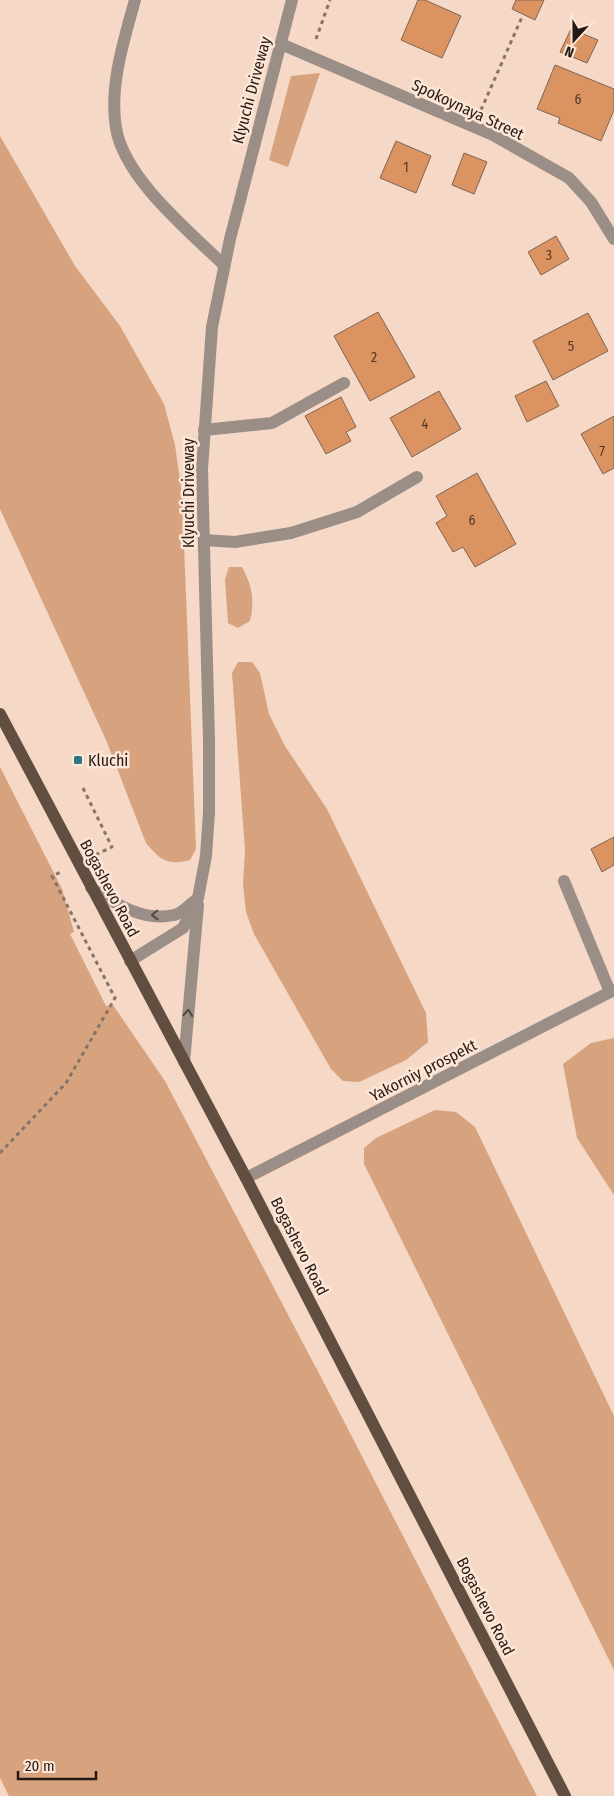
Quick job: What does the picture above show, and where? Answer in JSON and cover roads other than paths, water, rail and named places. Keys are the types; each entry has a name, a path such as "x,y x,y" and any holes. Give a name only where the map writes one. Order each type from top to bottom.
{"main road":[{"name":"Bogashevo Road","path":"0,714 246,1178 565,1796"}],"street":[{"path":"135,0 116,81 114,105 116,130 128,159 140,179 171,214 224,265"},
{"name":"Klyuchi Driveway","path":"130,962 183,928 198,898 206,856 209,812 202,469 212,327 224,265 292,0"},
{"name":"Spokoynaya Street","path":"281,44 474,126 569,178 591,202 614,240"},
{"path":"204,430 272,423 344,383"},
{"path":"204,540 235,542 291,532 357,512 417,477"},
{"path":"564,882 612,991"},
{"path":"92,888 119,905 145,915 175,915 198,898"},
{"path":"184,1062 198,898"},
{"name":"Yakorniy prospekt","path":"246,1178 612,991"}],"place":[{"name":"Kluchi","path":"78,760"}]}
